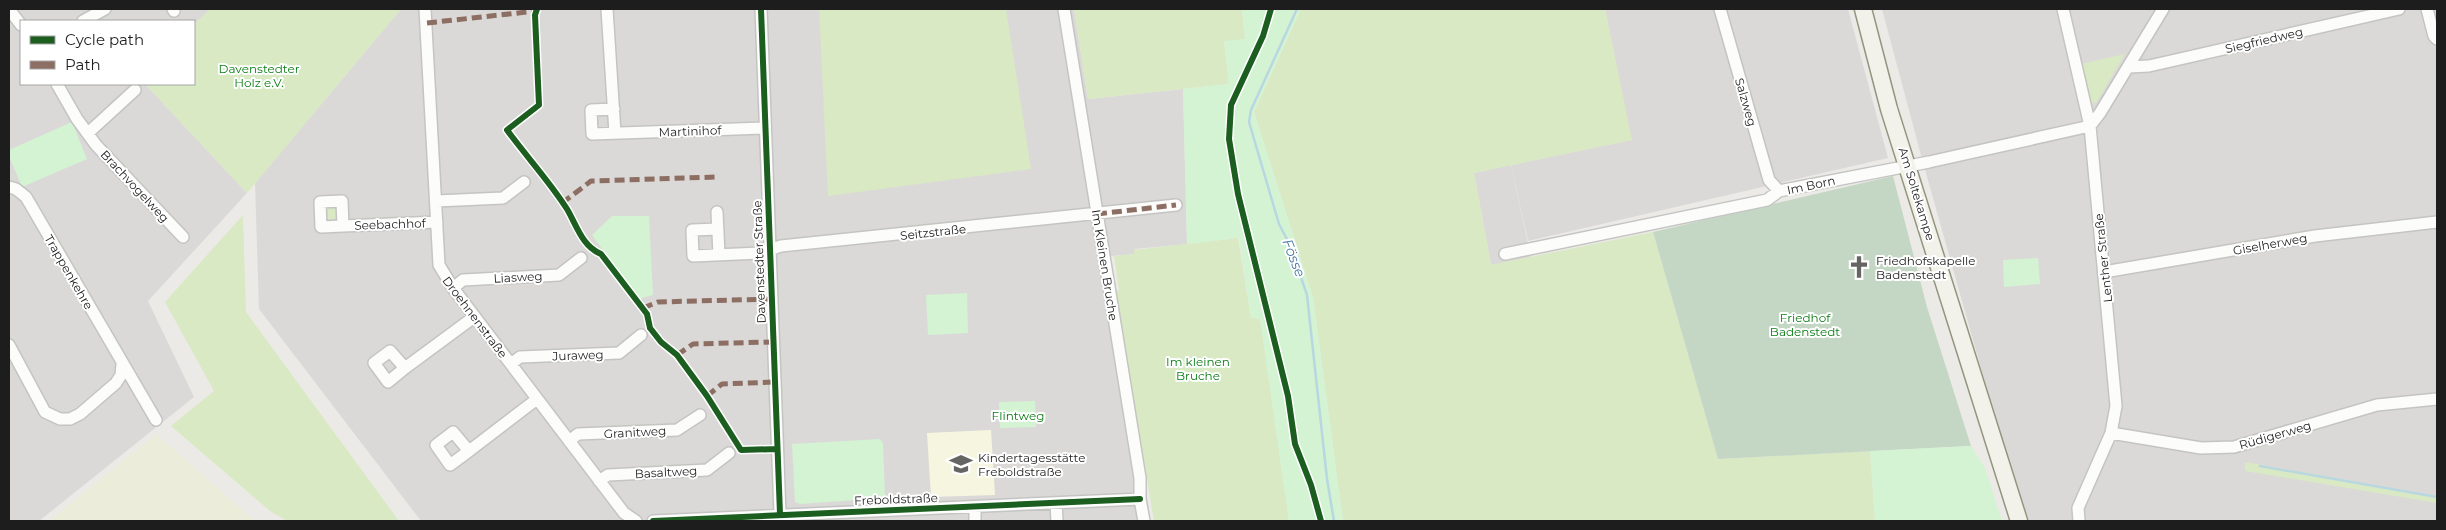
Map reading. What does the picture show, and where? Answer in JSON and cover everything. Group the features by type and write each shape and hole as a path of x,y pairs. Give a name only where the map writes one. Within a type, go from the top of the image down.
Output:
{"street":[{"path":"9,9 20,24"},
{"path":"85,20 105,9"},
{"name":"Droehnenstraße","path":"425,9 439,265 474,317 599,481 624,513 636,521"},
{"path":"607,9 615,133"},
{"name":"Davenstedter Straße","path":"761,9 780,514"},
{"name":"Im Kleinen Bruche","path":"1064,9 1140,478 1140,499 1144,521"},
{"name":"Salzweg","path":"1720,9 1769,180 1778,192"},
{"name":"Am Soltekampe","path":"1863,9 1889,109 2019,521"},
{"name":"Lenther Straße","path":"2063,9 2090,126 2116,406 2111,433 2078,508 2079,521"},
{"path":"2090,126 2129,67 2163,9"},
{"name":"Siegfriedweg","path":"2129,67 2149,66 2399,9"},
{"path":"2427,9 2434,36 2437,39"},
{"name":"Brachvogelweg","path":"58,85 77,120 183,237"},
{"path":"88,133 135,90"},
{"name":"Martinihof","path":"614,108 590,110 592,134 765,128"},
{"name":"Im Born","path":"1506,254 1767,200 1778,192 1929,162 2090,126"},
{"path":"436,201 503,198 524,182"},
{"name":"Trappenkehre","path":"9,187 16,189 26,197 156,420"},
{"name":"Seitzstraße","path":"718,229 692,230 693,256 760,253 781,246 1176,205"},
{"path":"718,212 719,255"},
{"name":"Seebachhof","path":"343,226 437,222"},
{"name":"Giselherweg","path":"2104,272 2315,236 2437,222"},
{"name":"Liasweg","path":"453,288 463,280 559,275 582,258"},
{"path":"405,368 474,317"},
{"name":"Juraweg","path":"511,364 520,357 619,353 641,336"},
{"path":"9,345 46,412 60,419 80,414 116,383 121,375 122,364"},
{"path":"469,452 537,399"},
{"name":"Rüdigerweg","path":"2111,433 2200,448 2234,447 2376,405 2437,399"},
{"name":"Granitweg","path":"569,441 578,434 678,430 700,414"},
{"name":"Basaltweg","path":"599,481 608,475 707,470 729,453"},
{"name":"Freboldstraße","path":"653,521 1140,499"},
{"path":"1056,503 1057,521"},
{"path":"975,507 975,521"}],"shaded area":[{"path":"9,9 210,9 195,24 195,20 20,20 20,85 146,85 247,193 148,301 194,397 39,521 9,521"},
{"path":"401,9 1074,9 1088,99 1183,89 1187,244 1135,249 1135,254 1100,257 1140,497 1141,521 421,521 259,309 255,183"},
{"path":"1605,9 1848,9 1888,158 1528,241 1511,165 1631,140"},
{"path":"1882,9 2437,9 2437,521 2024,521 1922,159"},
{"path":"1511,165 1531,258 1491,265 1474,173"},
{"name":"Kindertagesstätte Freboldstraße","path":"991,430 995,495 931,497 927,433"},
{"path":"156,434 255,521 49,521"}],"green space":[{"name":"Davenstedter Holz e.V.","path":"210,9 401,9 247,193 146,85 195,85 195,24"},
{"path":"819,9 1006,9 1031,169 828,196"},
{"path":"1074,9 1242,9 1245,39 1224,42 1229,84 1088,99"},
{"path":"1242,9 1301,9 1254,112 1313,297 1343,521 1289,521 1260,319 1251,318 1239,238 1187,244 1183,89 1229,84 1224,41 1245,39"},
{"path":"1301,9 1605,9 1632,140 1474,173 1491,265 1653,232 1718,459 1870,451 1875,521 1343,521 1313,297 1254,112"},
{"path":"2125,54 2096,103 2089,102 2081,64"},
{"path":"72,122 87,159 22,187 9,156 9,150"},
{"name":"Friedhof Badenstedt","path":"1893,176 1927,307 1971,446 1718,459 1653,232"},
{"path":"331,206 336,208 338,213 336,218 331,220 326,218 324,213 326,208"},
{"path":"243,215 246,312 399,521 287,521 270,511 171,426 214,391 165,302"},
{"path":"612,216 649,216 653,295 638,299 592,235"},
{"name":"Im kleinen Bruche","path":"1238,238 1251,318 1260,317 1289,521 1154,521 1116,291 1119,290 1114,256 1134,254 1134,250"},
{"path":"2038,258 2040,284 2004,287 2003,260"},
{"path":"967,293 968,333 928,335 926,295"},
{"name":"Flintweg","path":"1035,401 1036,427 1000,428 999,402"},
{"path":"880,439 883,443 885,498 800,504 795,502 792,444"},
{"path":"1971,446 1985,468 2002,521 1875,521 1870,451"},
{"path":"2245,462 2437,496 2437,503 2245,471"}],"waterway":[{"name":"Fösse","path":"1297,9 1251,110 1249,122 1279,224 1290,245 1307,295 1327,479 1334,521"},
{"path":"2260,466 2437,497"}],"marked path":[{"path":"427,23 536,11"},
{"path":"562,203 591,181 717,177"},
{"path":"1097,214 1176,205"},
{"path":"643,308 658,302 771,299"},
{"path":"677,355 693,344 773,342"},
{"path":"707,396 722,384 775,382"}],"cycle path":[{"path":"537,9 535,15 539,105 507,130 546,179 567,209 585,241 601,254 647,314 650,328 661,342 677,355 707,396 741,450 777,449"},
{"path":"761,9 780,514"},
{"path":"1271,9 1263,36 1231,105 1229,139 1238,194 1288,396 1295,444 1311,485 1321,521"},
{"path":"653,521 1140,499"}],"place":[{"name":"Friedhofskapelle Badenstedt","path":"1859,267"},
{"name":"Kindertagesstätte Freboldstraße","path":"961,464"}]}
